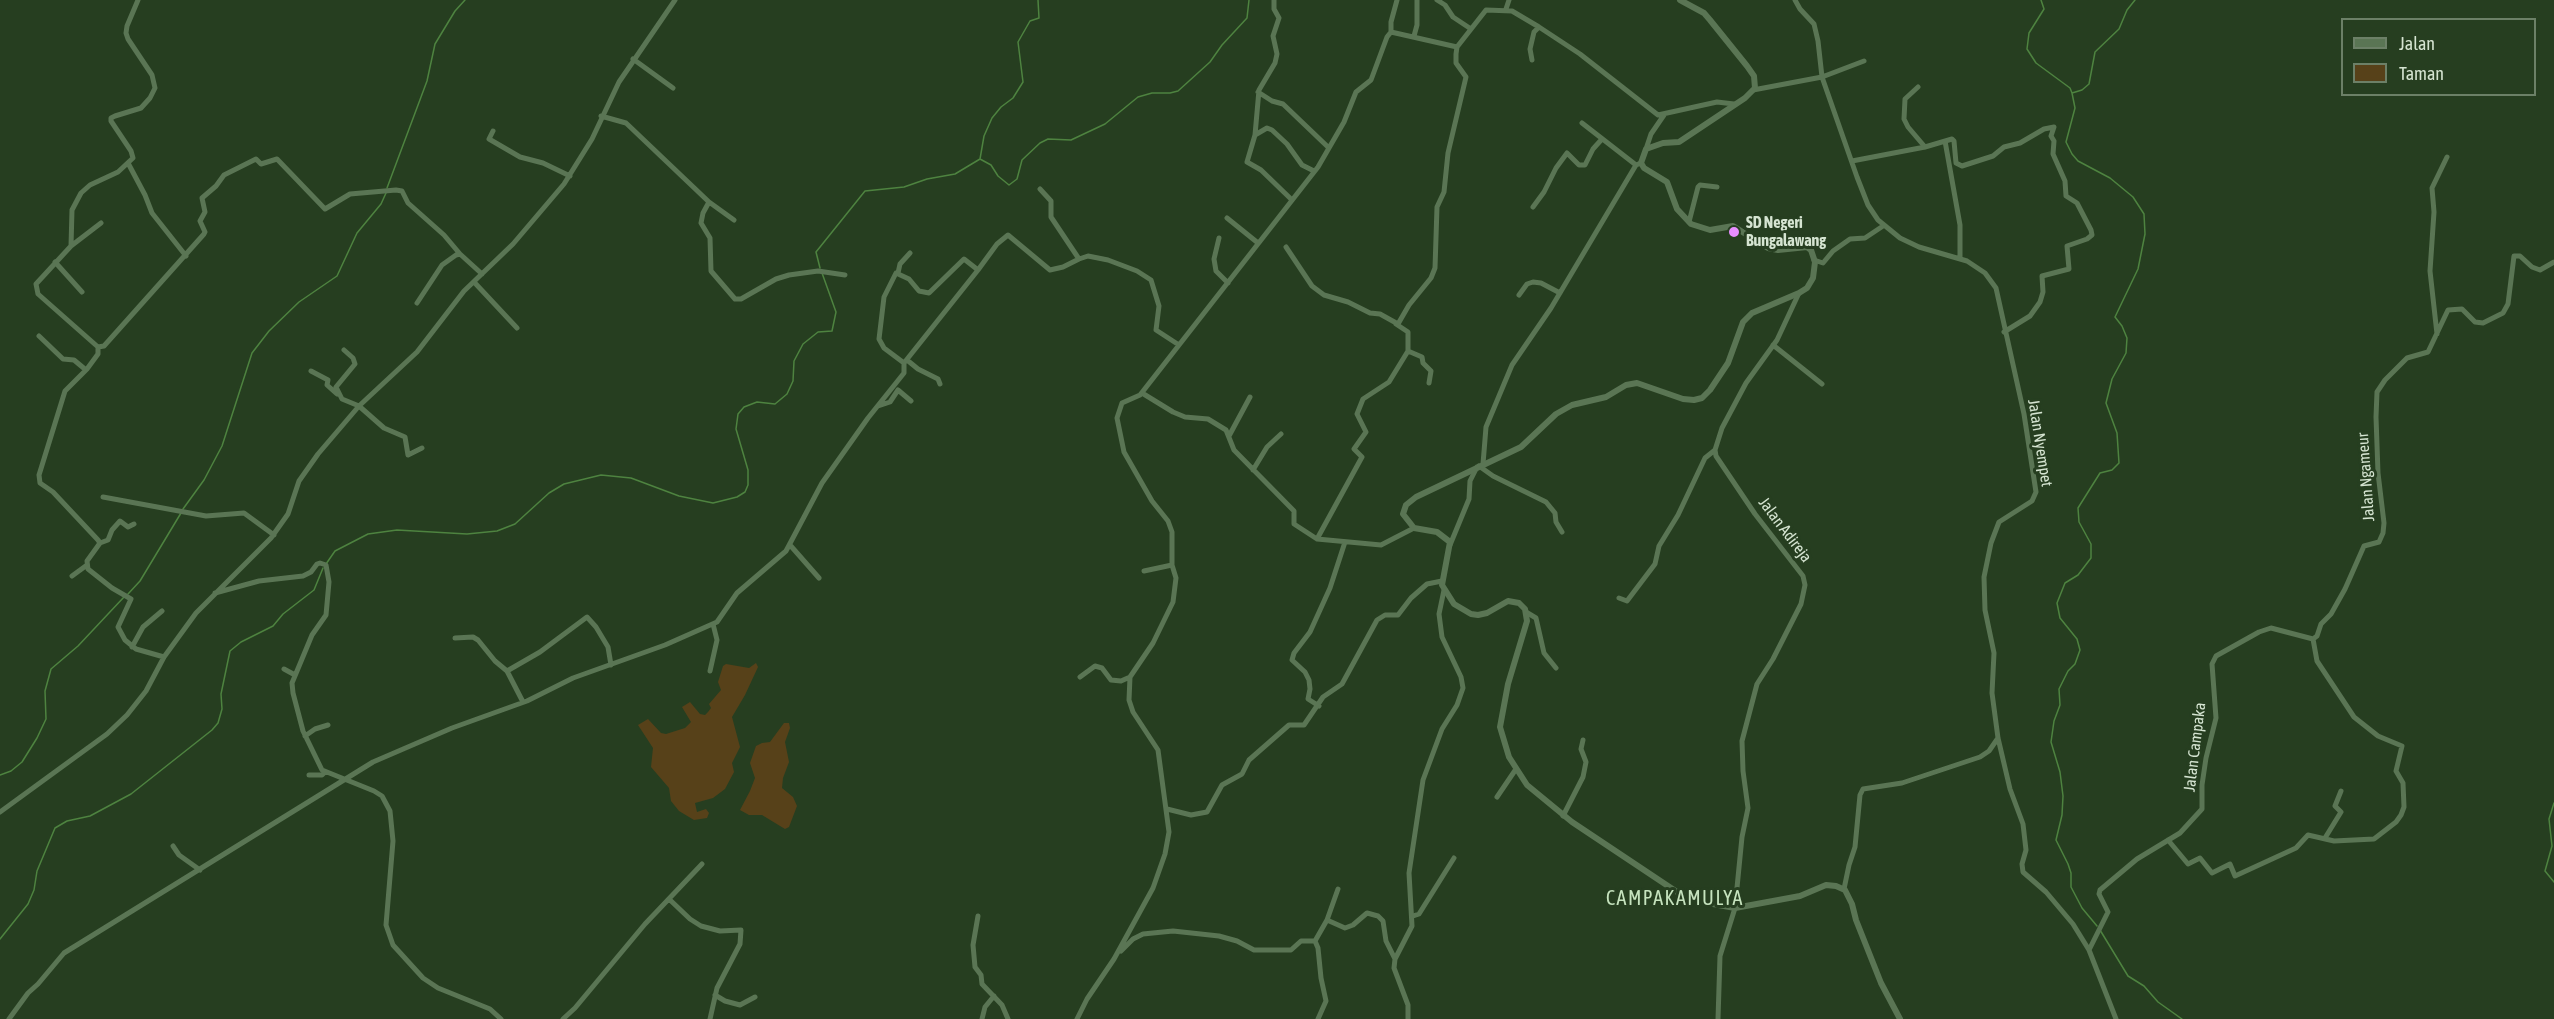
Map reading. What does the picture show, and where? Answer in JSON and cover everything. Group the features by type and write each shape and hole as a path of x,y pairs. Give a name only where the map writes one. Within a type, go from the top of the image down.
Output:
{"street":[{"path":"71,246 72,210 77,198 90,185 110,177 128,163 133,155 112,126 111,118 141,108 150,98 155,85 152,75 126,33 138,0"},
{"path":"0,812 118,724 146,691 164,657 196,613 274,535 288,514 299,481 305,471 359,406 417,352 464,291 513,244 570,176 592,140 601,116 633,59 675,0"},
{"path":"1274,0 1274,9 1279,18 1274,36 1277,54 1258,92 1255,135 1247,162 1261,170 1292,200"},
{"path":"1077,1019 1087,999 1114,959 1153,888 1165,854 1169,832 1158,750 1129,704 1130,677 1153,643 1173,602 1176,578 1172,565 1171,526 1130,465 1124,452 1117,417 1122,403 1142,393 1314,171 1344,122 1356,92 1371,80 1386,37 1391,32 1397,0"},
{"path":"1414,36 1417,25 1417,0"},
{"path":"1437,0 1445,5 1453,17 1471,29"},
{"path":"1506,9 1509,0"},
{"path":"1680,0 1704,13 1747,66 1755,82 1753,90"},
{"name":"Jalan Nyempet","path":"1796,0 1800,9 1814,24 1822,77 1868,205 1883,226 1919,247 1960,259 1980,269 1993,283 2024,414 2036,492 2032,501 1999,522 1991,543 1984,577 1985,610 1994,653 1992,693 1998,738 2010,789 2023,824 2026,850 2022,864 2023,873 2057,903 2089,950 2116,1019"},
{"path":"1396,324 1427,283 1435,268 1437,207 1444,192 1448,153 1466,77 1456,63 1457,47 1486,10 1506,9 1539,27 1580,54 1653,111 1664,115 1717,102 1734,104"},
{"path":"1532,60 1530,49 1534,32 1539,27"},
{"path":"1391,32 1457,47"},
{"path":"633,59 673,88"},
{"path":"1646,149 1663,143 1679,142 1753,90 1822,77 1864,61"},
{"path":"1918,87 1905,99 1904,119 1908,128 1925,147"},
{"path":"1258,92 1272,101 1283,104 1329,148"},
{"path":"1556,668 1544,653 1536,618 1526,612 1519,603 1508,601 1487,613 1471,614 1454,604 1444,590 1442,581 1450,545 1469,499 1470,481 1480,466 1488,418 1512,365 1639,164 1650,134 1664,115"},
{"path":"601,116 626,123 709,202 734,220"},
{"path":"1414,528 1403,514 1410,501 1521,447 1565,408 1606,398 1631,383 1683,399 1702,398 1728,363 1743,322 1752,313 1807,288 1813,278 1814,260 1811,250 1807,247 1778,250 1768,248 1733,226 1710,230 1697,227 1689,222 1677,209 1667,182 1582,123"},
{"path":"1852,160 1953,140 1956,163 1962,166 1993,156 2004,147 2020,143 2053,126 2053,154 2065,181 2066,196 2077,203 2091,230 2090,238 2067,246 2070,267 2068,270 2041,277 2043,294 2031,315 2004,332"},
{"path":"1255,135 1267,128 1272,130 1287,144 1302,165 1314,171"},
{"path":"493,131 489,139 520,157 543,163 570,176"},
{"path":"1533,207 1567,153 1579,165 1585,165 1593,149 1602,139"},
{"path":"1946,141 1960,225 1960,259"},
{"path":"2438,335 2430,271 2434,212 2432,188 2447,157"},
{"path":"98,347 105,346 205,232 200,221 205,212 201,200 224,175 256,159 261,164 277,159 325,209 350,194 402,191 408,203 444,235 482,274"},
{"path":"128,163 146,195 152,213 186,256"},
{"path":"1689,222 1698,187 1700,185 1717,187"},
{"path":"1040,189 1051,201 1051,217 1079,259"},
{"path":"709,202 701,223 710,238 711,271 735,299 741,299 776,279 789,275 818,271 846,275"},
{"path":"1227,218 1258,243"},
{"path":"99,543 75,514 38,480 62,396 98,354 98,347 38,294 36,284 71,246 101,222"},
{"path":"1814,260 1823,263 1833,250 1850,239 1864,238 1883,226"},
{"path":"9,1019 27,993 38,984 60,956 373,762 523,702 573,678 714,624 724,614 736,593 786,551 822,483 904,373 905,362 997,244 1008,235 1050,270 1088,256 1108,260 1137,271 1151,280 1159,306 1156,330 1179,345"},
{"path":"1219,238 1215,256 1216,271 1228,283"},
{"path":"1286,247 1312,286 1324,295 1348,302 1370,313 1380,314 1408,332 1408,351 1389,382 1363,399 1357,414 1366,432 1354,448 1362,458 1317,540"},
{"path":"910,253 900,264 898,273 884,297 879,339 884,348 938,379 940,384"},
{"path":"417,303 442,265 460,254"},
{"path":"2438,335 2448,310 2462,309 2475,321 2483,323 2489,322 2506,310 2514,256 2520,256 2532,267 2540,270 2554,262"},
{"path":"898,273 909,279 919,291 926,294 932,292 964,259 978,270"},
{"path":"55,262 82,292"},
{"path":"474,282 517,328"},
{"path":"1519,295 1527,284 1533,282 1541,283 1559,292"},
{"path":"1619,598 1627,601 1655,564 1659,546 1678,515 1705,458 1715,450 1722,428 1746,383 1773,345 1799,293"},
{"name":"Jalan Ngameur","path":"2313,639 2345,589 2364,546 2379,542 2383,533 2376,417 2377,392 2385,380 2407,358 2428,352 2438,335"},
{"path":"39,336 63,359 74,360 86,370"},
{"path":"1773,345 1822,384"},
{"path":"342,399 336,387 355,364 353,358 344,350"},
{"path":"1408,351 1422,357 1423,363 1431,371 1429,383"},
{"path":"311,372 328,380 327,385 342,399 359,406 384,428 405,437 408,455 422,448"},
{"path":"877,407 890,402 898,390 911,401"},
{"path":"1142,393 1185,417 1208,419 1226,430 1234,450 1294,511 1296,528 1317,540 1381,545 1414,528 1437,532 1448,539 1450,545"},
{"path":"1229,436 1250,397"},
{"path":"1253,470 1267,447 1281,434"},
{"name":"Jalan Adireja","path":"1715,450 1716,456 1755,514 1803,576 1805,585 1801,604 1757,684 1743,741 1743,771 1748,808 1742,837 1736,908 1720,956 1718,1019"},
{"path":"1480,466 1499,479 1546,501 1555,513 1556,522 1562,532"},
{"path":"104,497 206,516 244,513 274,535"},
{"path":"72,576 87,565 99,543 108,540 120,521 128,527 134,524"},
{"path":"1319,706 1308,699 1311,689 1309,680 1305,672 1292,660 1294,653 1310,632 1330,588 1345,542"},
{"path":"790,545 819,578"},
{"path":"213,594 258,581 303,576 320,563 326,566 329,582 326,615 312,635 295,675 292,693 305,736 319,767 325,772 382,796 390,811 393,841 386,925 393,945 423,978 438,988 490,1009 501,1019"},
{"path":"87,565 91,572 131,599 118,627 124,640 132,647 164,657"},
{"path":"1144,571 1172,565"},
{"path":"1167,809 1191,815 1206,812 1222,784 1245,772 1250,760 1289,725 1304,725 1323,697 1342,684 1377,620 1385,615 1398,615 1411,597 1427,584 1442,581"},
{"path":"1408,1019 1408,1005 1394,968 1395,959 1412,926 1409,873 1423,780 1442,729 1457,705 1463,688 1461,677 1442,636 1439,614 1444,590"},
{"path":"132,647 143,627 162,611"},
{"path":"1526,612 1527,621 1508,684 1500,727 1502,741 1516,769 1527,784 1563,816 1680,894 1701,902 1736,908 1800,896 1826,885 1844,889 1852,903 1856,920 1881,983 1900,1019"},
{"path":"507,671 540,652 587,617 608,647 611,665"},
{"path":"710,671 717,640 714,624"},
{"name":"Jalan Campaka","path":"2089,950 2108,912 2099,894 2100,890 2137,859 2193,821 2203,806 2202,785 2216,718 2212,664 2216,656 2259,632 2271,628 2277,627 2313,639"},
{"path":"455,638 475,638 507,671 523,702"},
{"path":"2168,840 2188,864 2200,858 2212,873 2230,864 2235,876 2296,848 2308,835 2334,841 2374,839 2396,822 2404,807 2403,783 2396,771 2403,749 2401,745 2378,736 2354,717 2317,661 2313,639"},
{"path":"1080,677 1095,666 1102,668 1112,680 1121,681 1130,677"},
{"path":"284,669 295,675"},
{"path":"305,736 315,729 328,725"},
{"path":"1844,889 1849,864 1856,847 1860,795 1863,789 1902,783 1980,757 1989,751 1998,738"},
{"path":"1563,816 1583,774 1586,762 1581,749 1582,740"},
{"path":"1497,797 1516,769"},
{"path":"309,775 322,775 325,772"},
{"path":"2325,838 2341,812 2336,806 2341,791"},
{"path":"173,846 179,855 200,870"},
{"path":"1413,916 1419,914 1455,858"},
{"path":"563,1019 702,864"},
{"path":"1315,941 1327,920 1338,889"},
{"path":"669,899 701,926 720,931 741,930 740,944 715,995 710,1019"},
{"path":"1327,920 1345,928 1353,925 1367,913 1378,916 1383,921 1386,941 1395,959"},
{"path":"978,916 973,945 974,965 981,975 982,984 1002,1005 1008,1019"},
{"path":"1114,959 1133,939 1157,932 1186,931 1210,934 1228,938 1254,950 1291,950 1301,941 1315,941"},
{"path":"1315,941 1326,1001 1318,1019"},
{"path":"715,995 725,1001 740,1005 755,997"},
{"path":"982,1019 984,1007 994,996"}],"green space":[{"path":"756,663 758,667 732,717 740,747 732,763 734,772 725,789 713,798 695,803 697,812 706,809 709,813 707,818 694,820 679,811 671,801 669,788 651,767 653,748 638,725 648,719 661,733 666,734 685,728 691,722 682,707 690,702 700,714 705,715 708,712 711,708 709,704 721,690 718,682 723,666 726,664 749,668"},
{"path":"784,723 789,723 790,728 785,742 789,762 782,788 793,797 797,806 789,827 785,829 762,815 749,815 740,810 755,778 750,763 756,746 770,742"}],"waterway":[{"path":"387,188 427,81 435,44 455,11 465,0"},
{"path":"820,268 816,252 865,191 904,187 927,179 955,174 980,159 984,136 992,118 1013,98 1023,82 1018,42 1030,21 1039,18 1038,0"},
{"path":"980,159 991,165 998,176 1009,185 1017,179 1022,160 1040,143 1048,139 1071,140 1105,124 1138,97 1152,93 1178,91 1210,62 1247,18 1249,0"},
{"path":"2041,0 2044,9 2029,33 2027,49 2036,63 2070,88 2075,108 2066,142 2078,161 2110,178 2133,197 2144,214 2145,234 2138,269 2115,317 2127,338 2126,353 2112,379 2106,403 2117,433 2119,463 2112,470 2100,473 2078,508 2079,522 2091,544 2091,558 2078,575 2065,583 2057,603 2060,618 2077,639 2080,650 2075,664 2068,671 2059,689 2060,705 2054,721 2051,742 2060,772 2063,796 2062,815 2056,840 2071,873 2071,887 2082,908 2097,926"},
{"path":"2072,93 2082,90 2089,84 2095,52 2119,29 2127,10 2135,0"},
{"path":"183,509 204,480 222,446 252,353 269,331 299,302 337,276 357,233 381,204 386,193"},
{"path":"326,564 335,551 368,534 397,530 467,534 497,531 515,524 549,493 564,484 601,475 631,478 679,496 713,503 737,497 745,492 748,485 748,470 736,429 738,414 744,407 757,402 775,404 787,394 793,381 794,361 803,344 818,332 832,331 836,312 822,273"},
{"path":"128,594 140,581 181,513"},
{"path":"0,939 28,904 34,890 37,871 55,828 67,821 90,816 131,794 212,730 218,723 222,709 221,694 230,651 241,642 273,626 283,614 314,590 323,568"},
{"path":"0,775 11,771 22,762 37,738 46,719 45,691 51,669 78,646 124,597"},
{"path":"2554,803 2549,819 2552,846 2545,871 2554,882"},
{"path":"2100,930 2128,976 2144,986 2158,1002 2182,1019"}],"place":[{"name":"SD Negeri Bungalawang","path":"1734,232"}],"district":[{"name":"CAMPAKAMULYA","path":"1675,899"}]}
